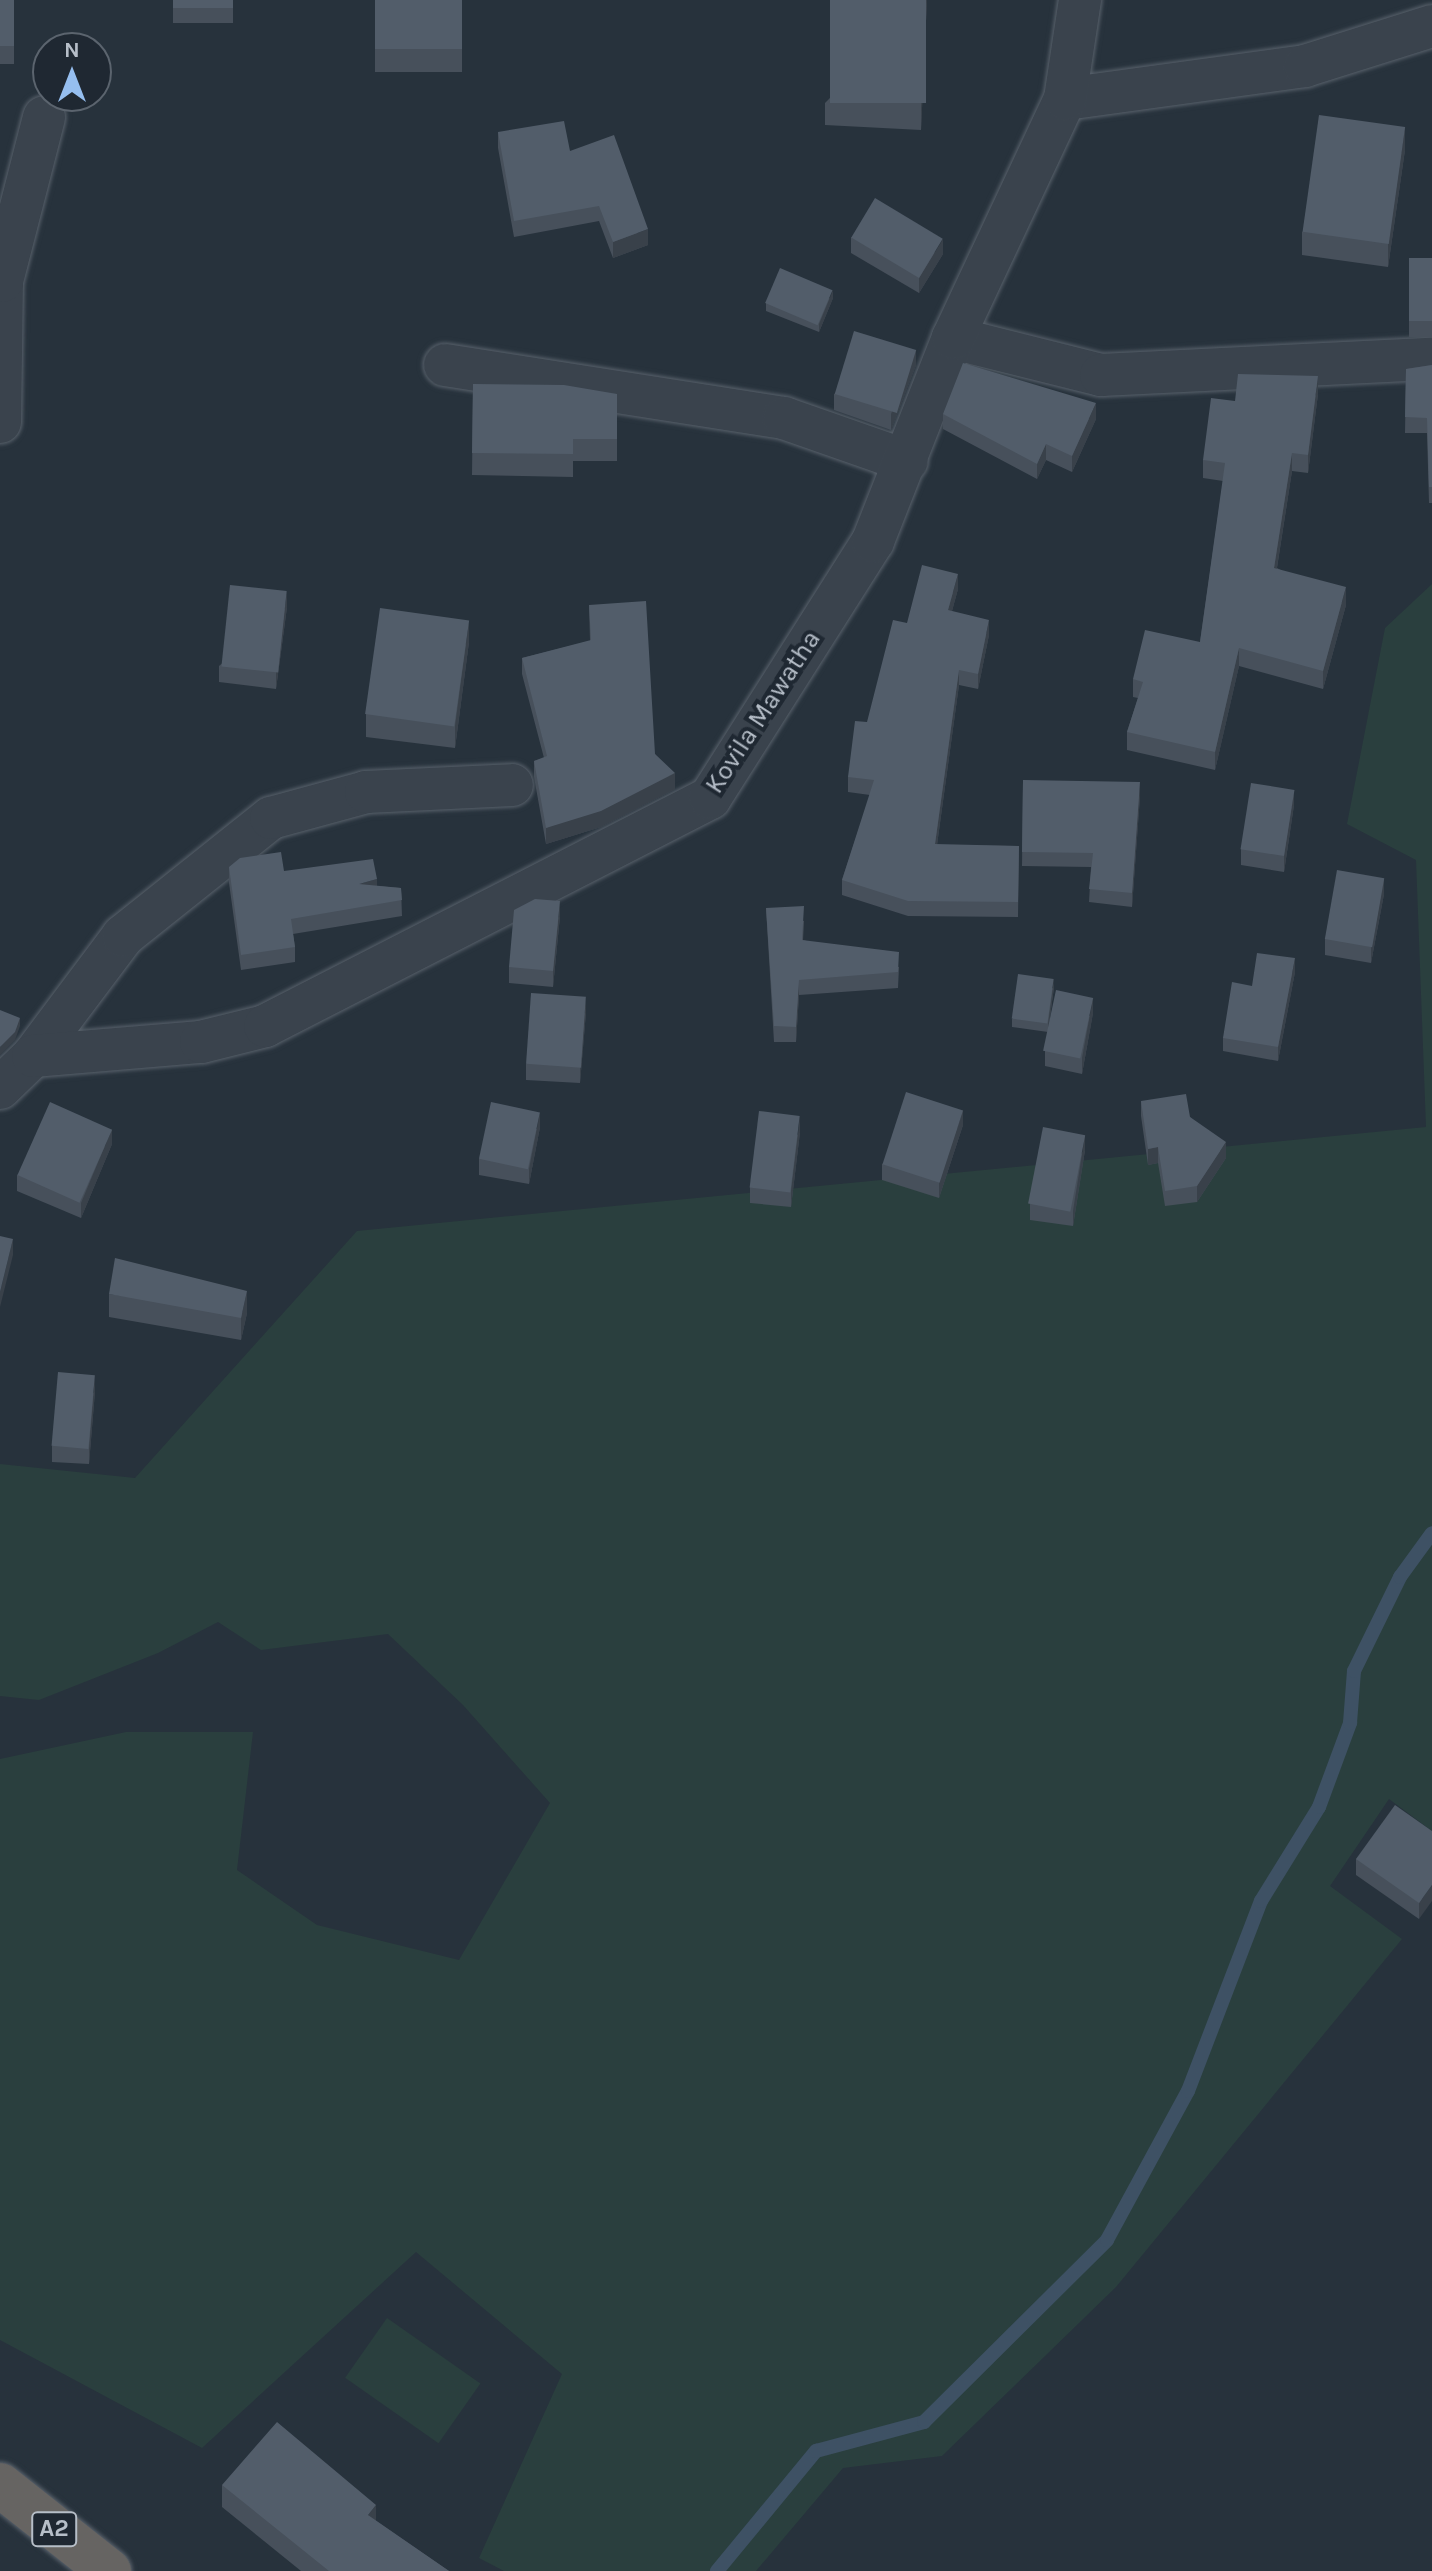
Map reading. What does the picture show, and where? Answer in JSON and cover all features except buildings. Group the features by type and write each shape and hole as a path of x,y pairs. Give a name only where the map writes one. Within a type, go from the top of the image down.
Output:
{"highway":[{"name":"A2","path":"0,2485 109,2571"}],"street":[{"name":"Kovila Mawatha","path":"33,1056 201,1042 265,1026 710,798 873,541 953,338 1065,99 1080,0"},
{"path":"1065,99 1305,66 1432,26"},
{"path":"0,422 2,281 44,117"},
{"path":"953,338 1101,375 1432,359"},
{"path":"445,365 784,418 907,461"},
{"path":"0,1088 33,1056 123,936 271,818 366,792 512,785"}],"green space":[{"path":"1432,584 1432,1831 1389,1799 1330,1886 1402,1939 1116,2287 942,2456 843,2468 756,2571 504,2571 479,2558 562,2374 416,2252 202,2448 0,2340 0,1759 126,1732 253,1732 237,1870 317,1925 459,1960 550,1803 463,1705 388,1634 261,1650 218,1622 158,1653 39,1700 0,1696 0,1464 135,1478 357,1231 1426,1127 1416,860 1347,824 1385,628"},
{"path":"387,2318 480,2383 439,2443 345,2378"}],"waterway":[{"path":"717,2571 816,2451 924,2422 1107,2240 1188,2091 1261,1901 1319,1807 1350,1723 1354,1671 1400,1577 1432,1533"}]}
